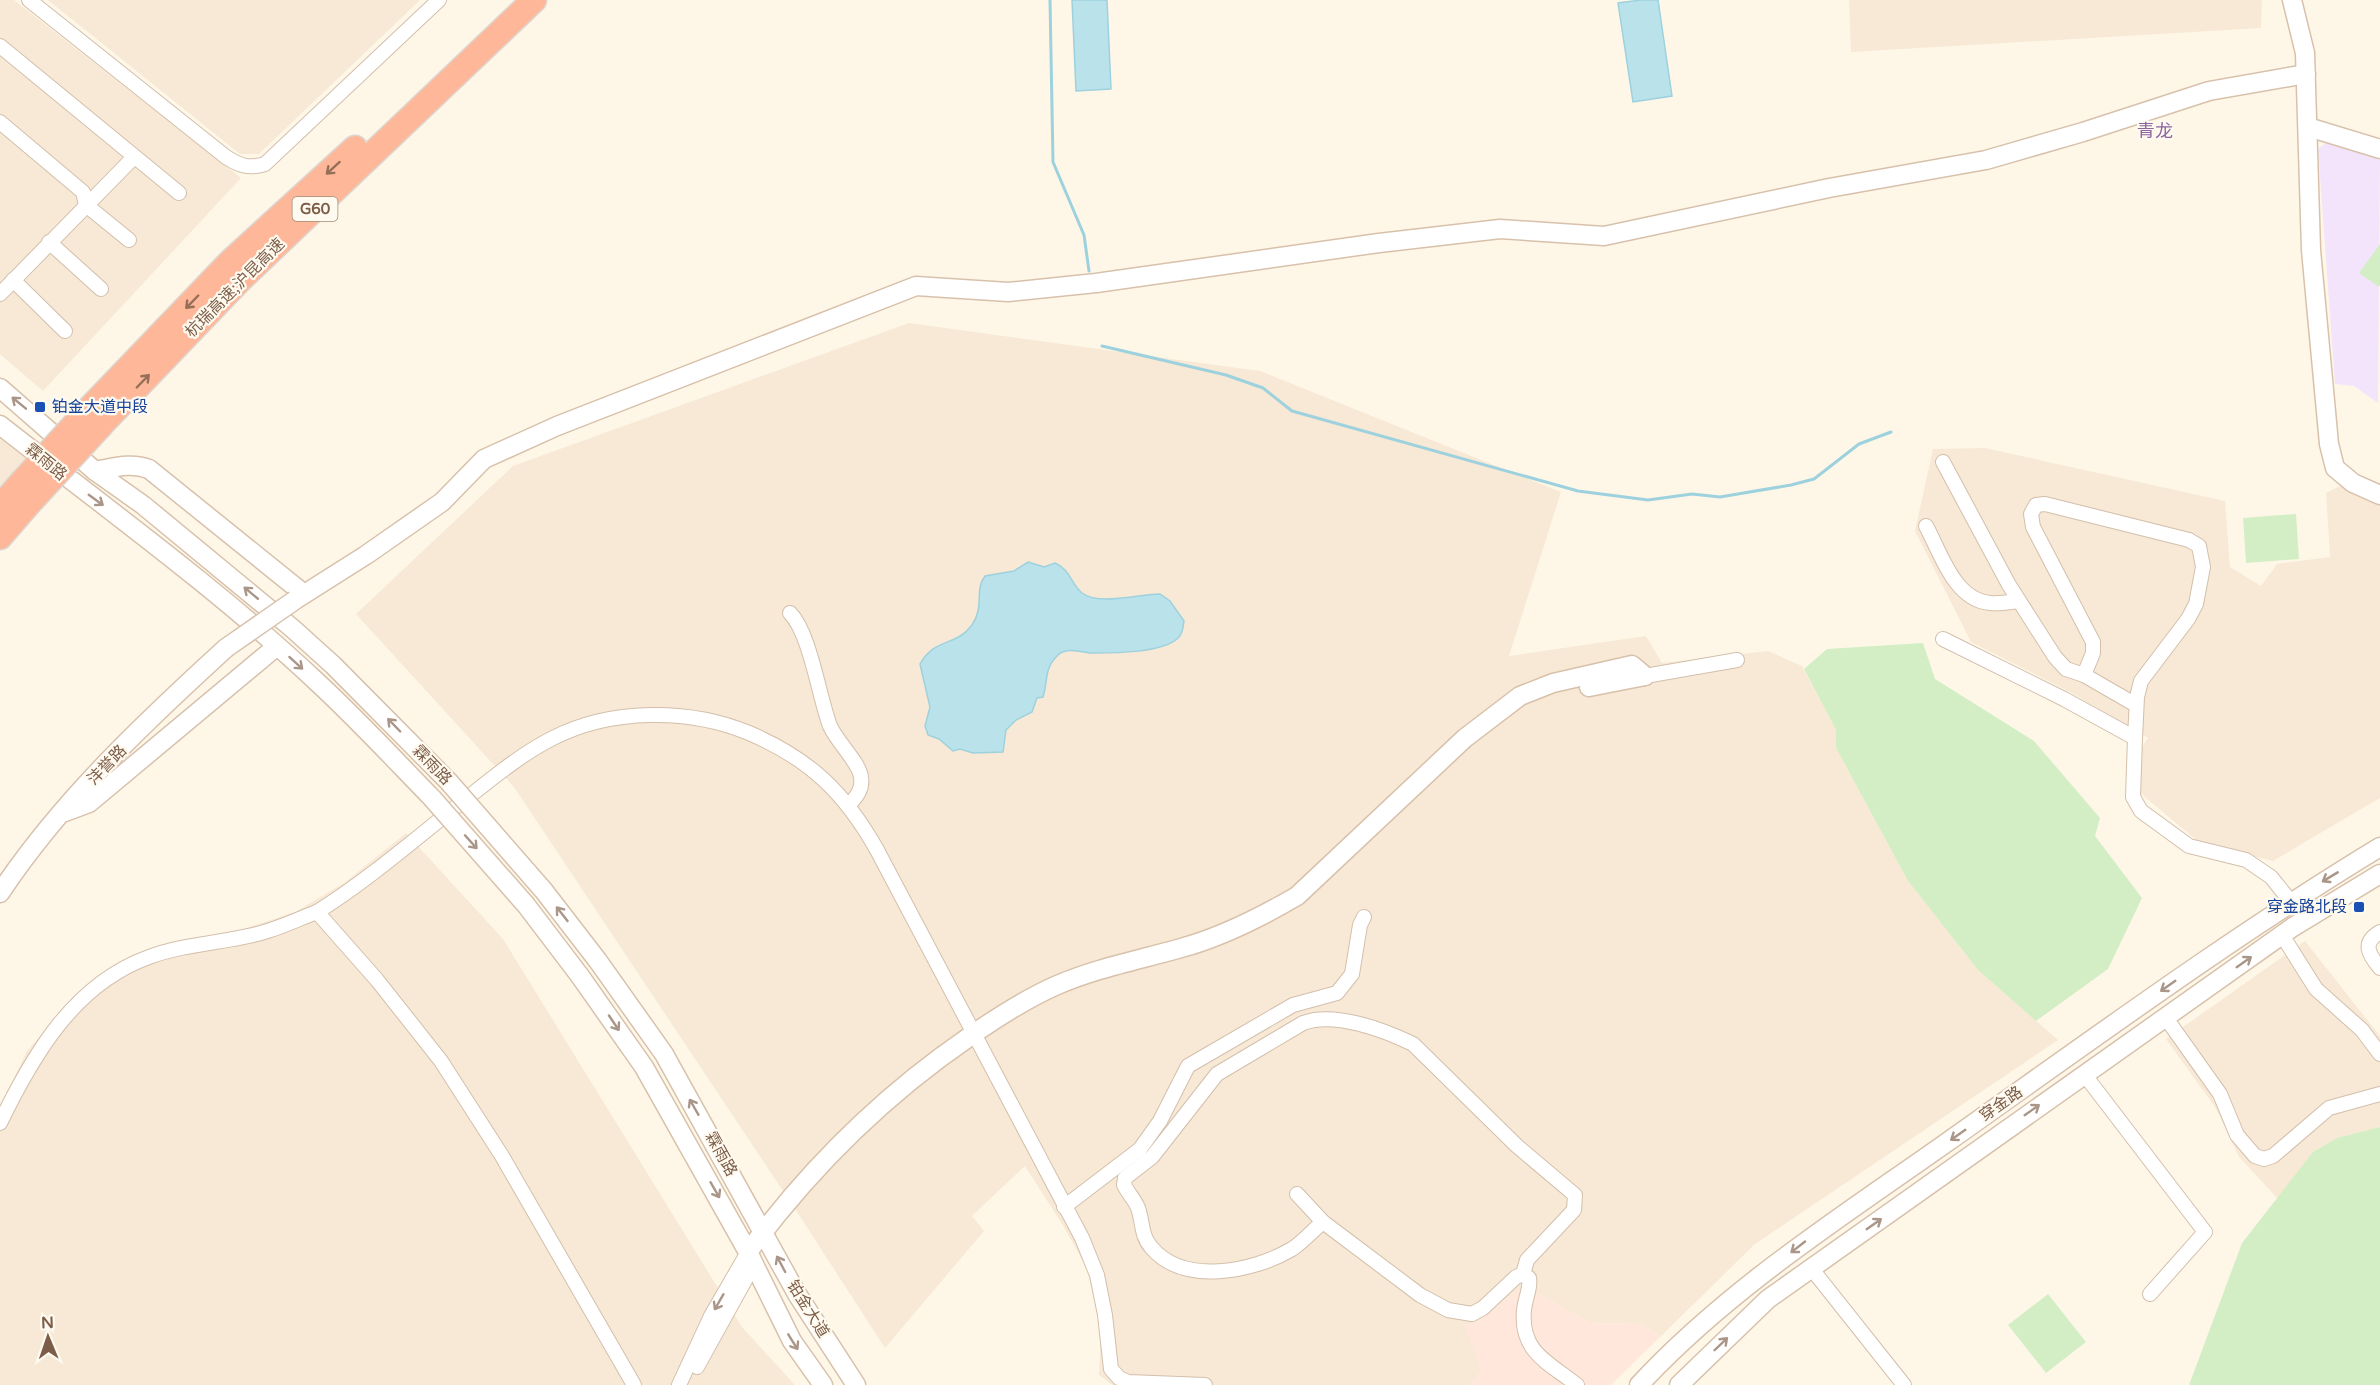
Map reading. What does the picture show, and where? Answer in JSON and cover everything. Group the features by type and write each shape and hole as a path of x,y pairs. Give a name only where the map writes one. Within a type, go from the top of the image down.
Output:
{"highway":[{"name":"杭瑞高速;沪昆高速","path":"0,537 26,492 230,262 515,0"},
{"name":"杭瑞高速;沪昆高速","path":"94,418 534,0"},
{"name":"G60","path":"0,507 26,492"}],"main road":[{"path":"2292,0 2305,53 2311,250 2329,444 2335,468 2352,483 2380,495"},
{"name":"沣誉路","path":"0,892 61,813 172,698 226,648 442,502 484,459 557,426 915,286 1008,292 1090,284 1379,243 1500,230 1604,236 1829,188 1986,160 2083,132 2209,91 2306,74"},
{"path":"2308,127 2380,149"},
{"name":"霖雨路","path":"0,388 95,471 143,505 292,628 333,664 449,782 544,891 598,961 664,1054 766,1236"},
{"name":"霖雨路","path":"0,425 129,524 317,681 432,798 526,905 580,976 644,1067 751,1258"},
{"path":"95,471 127,465 139,465 149,469 300,597"},
{"path":"61,813 89,803 276,646"},
{"path":"751,1258 766,1236 825,1175 906,1097 976,1039 1058,997 1103,980 1186,959 1270,925 1304,905 1473,747 1526,706 1557,694 1645,676"},
{"name":"穿金路","path":"1639,1385 1662,1360 1826,1225 2291,902 2380,847"},
{"name":"穿金路","path":"1679,1385 1768,1299 2282,935 2380,874"},
{"name":"铂金大道","path":"766,1236 797,1294 856,1385"},
{"name":"铂金大道","path":"751,1258 792,1341 823,1385"}],"street":[{"path":"29,0 226,157 242,166 253,168 265,164 439,0"},
{"path":"0,46 179,193"},
{"path":"0,122 83,192 86,205 129,240"},
{"path":"0,294 134,157"},
{"path":"49,242 100,289"},
{"path":"13,280 66,331"},
{"path":"1943,462 2019,602 2066,669 2084,675 2136,705"},
{"path":"2084,675 2093,653 2093,642 2034,527 2031,514 2036,505 2056,506 2189,540 2199,546 2203,567 2196,604 2188,619 2141,681 2136,705 2133,796 2141,811 2189,846 2246,860 2271,877 2291,902"},
{"path":"1926,526 1960,589 1973,599 1990,603 2019,602"},
{"path":"790,613 801,629 830,726 861,774 858,795 849,805"},
{"path":"1943,639 2064,699 2135,738"},
{"path":"1645,676 1737,660"},
{"path":"0,1123 28,1067 50,1033 77,1004 110,977 149,957 258,934 317,912 530,751 579,727 612,719 669,716 702,719 732,726 792,755 828,781 849,805 877,850 1082,1238 1097,1275 1105,1315 1111,1369 1119,1378 1128,1382 1205,1385"},
{"path":"317,912 377,980 441,1061 502,1156 634,1385"},
{"path":"1064,1207 1140,1149 1161,1121 1188,1066 1293,1005 1337,993 1352,974 1360,925 1364,917"},
{"path":"2380,932 2373,936 2367,946 2368,954 2380,968"},
{"path":"2282,935 2316,989 2362,1030 2380,1054"},
{"path":"1323,1222 1294,1248 1272,1259 1217,1271 1197,1270 1171,1265 1149,1245 1143,1234 1138,1208 1124,1185 1125,1178 1152,1156 1217,1074 1303,1023 1316,1018 1329,1018 1395,1035 1413,1044 1517,1146 1575,1195 1574,1210 1527,1260 1523,1274"},
{"path":"2166,1018 2220,1094 2237,1135 2255,1156 2264,1159 2273,1156 2329,1108 2380,1094"},
{"path":"2084,1074 2205,1232 2150,1294"},
{"path":"1298,1194 1323,1222 1420,1295 1461,1314 1472,1314 1483,1308 1516,1276 1523,1274 1530,1278 1531,1285 1524,1307 1525,1338 1530,1348 1577,1385"},
{"path":"679,1385 711,1316 751,1258"},
{"path":"688,1385 751,1258"},
{"path":"1811,1268 1904,1385"}],"shaded area":[{"path":"0,0 14,0 241,178 43,391 0,354"},
{"path":"48,0 420,0 259,154 240,154"},
{"path":"1849,0 2262,0 2261,28 1851,52"},
{"path":"2327,142 2380,159 2378,403 2354,386 2335,384 2318,149"},
{"path":"909,323 1260,371 1561,492 1509,656 1646,636 1662,663 1768,651 1802,666 1836,730 1836,748 1908,881 1978,970 2058,1040 1755,1244 1661,1336 1640,1324 1591,1323 1541,1295 1519,1289 1475,1322 1481,1371 1469,1385 1112,1385 1099,1375 1101,1329 1087,1269 1064,1227 1025,1166 972,1216 984,1231 885,1348 514,787 356,614 513,466"},
{"path":"0,422 44,456 0,508"},
{"path":"1985,448 2225,501 2230,567 2261,586 2277,564 2330,557 2326,493 2342,485 2380,502 2380,798 2273,861 2200,843 2140,793 2142,747 2148,738 2072,693 1971,642 1915,531 1933,449"},
{"path":"406,833 503,939 742,1327 795,1385 0,1385 0,1107 27,1051 53,1022 151,953 234,932 295,912 344,883"},
{"path":"2305,941 2380,1036 2380,1127 2337,1138 2313,1152 2278,1199 2239,1157 2215,1107 2166,1039"},
{"path":"1519,1289 1541,1295 1591,1323 1640,1324 1661,1336 1611,1385 1469,1385 1481,1370 1464,1324 1475,1322"}],"green space":[{"path":"2380,244 2380,285 2379,287 2359,273"},
{"path":"2296,514 2299,559 2246,563 2243,518"},
{"path":"1923,643 1935,679 2034,741 2100,818 2095,836 2142,898 2108,969 2036,1021 1978,970 1908,881 1836,748 1836,730 1804,669 1827,649"},
{"path":"2380,1127 2380,1385 2189,1385 2242,1243 2313,1152 2337,1138"},
{"path":"2048,1294 2086,1342 2046,1373 2008,1325"}],"water":[{"path":"1072,0 1107,0 1111,89 1076,91"},
{"path":"1658,0 1672,96 1633,102 1618,3"},
{"path":"1028,562 1044,567 1055,563 1067,573 1082,593 1089,597 1109,599 1160,594 1170,601 1184,621 1182,632 1171,643 1138,651 1093,653 1070,650 1062,652 1050,665 1043,697 1037,698 1032,712 1016,720 1006,730 1003,752 973,753 960,749 953,751 939,739 928,735 925,726 930,707 920,664 932,650 959,637 972,625 978,611 980,587 985,576 1014,571"}],"waterway":[{"path":"1050,0 1053,162 1084,235 1089,271"},
{"path":"1102,346 1226,375 1263,388 1292,411 1578,491 1648,500 1692,494 1720,497 1814,479 1859,444 1891,432"}],"place":[{"name":"铂金大道中段","path":"40,407"},
{"name":"穿金路北段","path":"2359,907"}],"district":[{"name":"青龙","path":"2155,131"}]}
